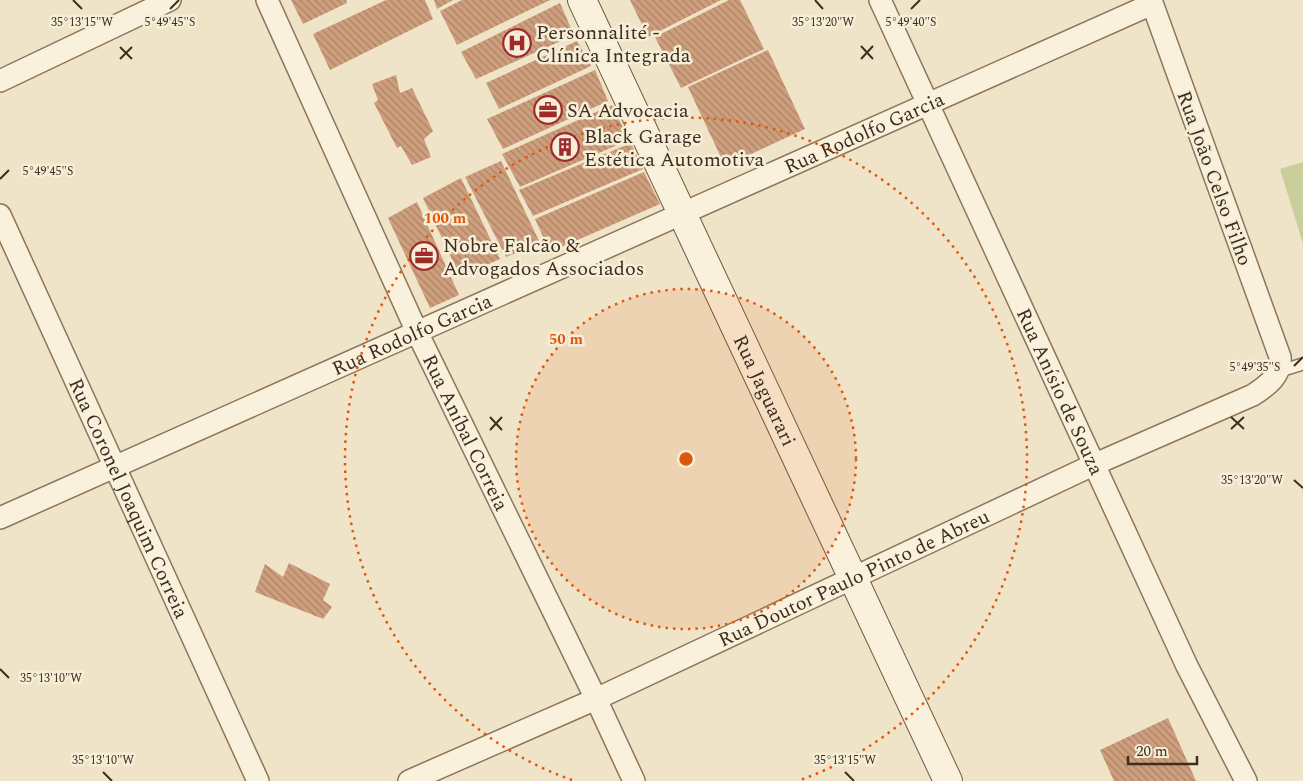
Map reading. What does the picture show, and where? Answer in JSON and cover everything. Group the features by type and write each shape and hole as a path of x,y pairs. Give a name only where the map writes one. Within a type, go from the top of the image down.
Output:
{"main road":[{"name":"Rua Jaguarari","path":"582,0 948,781"}],"street":[{"path":"0,81 170,0"},
{"name":"Rua Aníbal Correia","path":"267,0 417,332 634,781"},
{"name":"Rua Anísio de Souza","path":"880,0 1187,666 1246,781"},
{"name":"Rua Rodolfo Garcia","path":"0,518 928,104 1152,2"},
{"name":"Rua João Celso Filho","path":"1152,2 1278,364"},
{"name":"Rua Coronel Joaquim Correia","path":"0,215 258,781"},
{"name":"Rua Doutor Paulo Pinto de Abreu","path":"409,781 596,699 1093,465 1253,395 1266,386 1278,364"}],"lane":[{"path":"1278,364 1303,364"}],"green space":[{"path":"1303,162 1303,244 1280,169"}],"building":[{"path":"291,0 346,0 347,3 303,24"},
{"path":"386,0 425,0 433,19 330,70 313,34"},
{"path":"434,0 453,0 437,9"},
{"path":"462,0 550,0 457,45 440,11"},
{"path":"630,0 721,0 648,37"},
{"path":"729,0 740,0 764,49 681,88 655,37"},
{"name":"Personnalité - Clínica Integrada","path":"560,3 574,35 476,79 461,52"},
{"path":"577,41 591,66 499,109 486,83"},
{"path":"768,50 805,129 725,166 688,87"},
{"name":"SA Advocacia","path":"595,70 608,101 503,149 487,119"},
{"path":"396,75 400,93 412,88 433,131 424,139 431,157 412,165 401,146 397,148 374,103 378,100 372,84"},
{"name":"Black Garage Estética Automotiva","path":"612,105 629,140 520,187 502,154"},
{"path":"631,143 643,169 533,216 519,190"},
{"path":"501,161 540,243 506,257 465,177"},
{"path":"644,172 660,204 550,252 535,219"},
{"path":"461,178 500,259 460,276 423,198"},
{"name":"Nobre Falcão & Advogados Associados","path":"417,202 459,295 430,308 388,218"},
{"path":"289,563 330,584 323,600 332,607 323,619 255,592 265,564 283,577"},
{"path":"1168,718 1196,781 1114,781 1100,750"}],"place":[{"name":"Personnalité - Clínica Integrada","path":"517,43"},
{"name":"SA Advocacia","path":"548,110"},
{"name":"Black Garage Estética Automotiva","path":"565,147"},
{"name":"Nobre Falcão & Advogados Associados","path":"424,256"}]}
